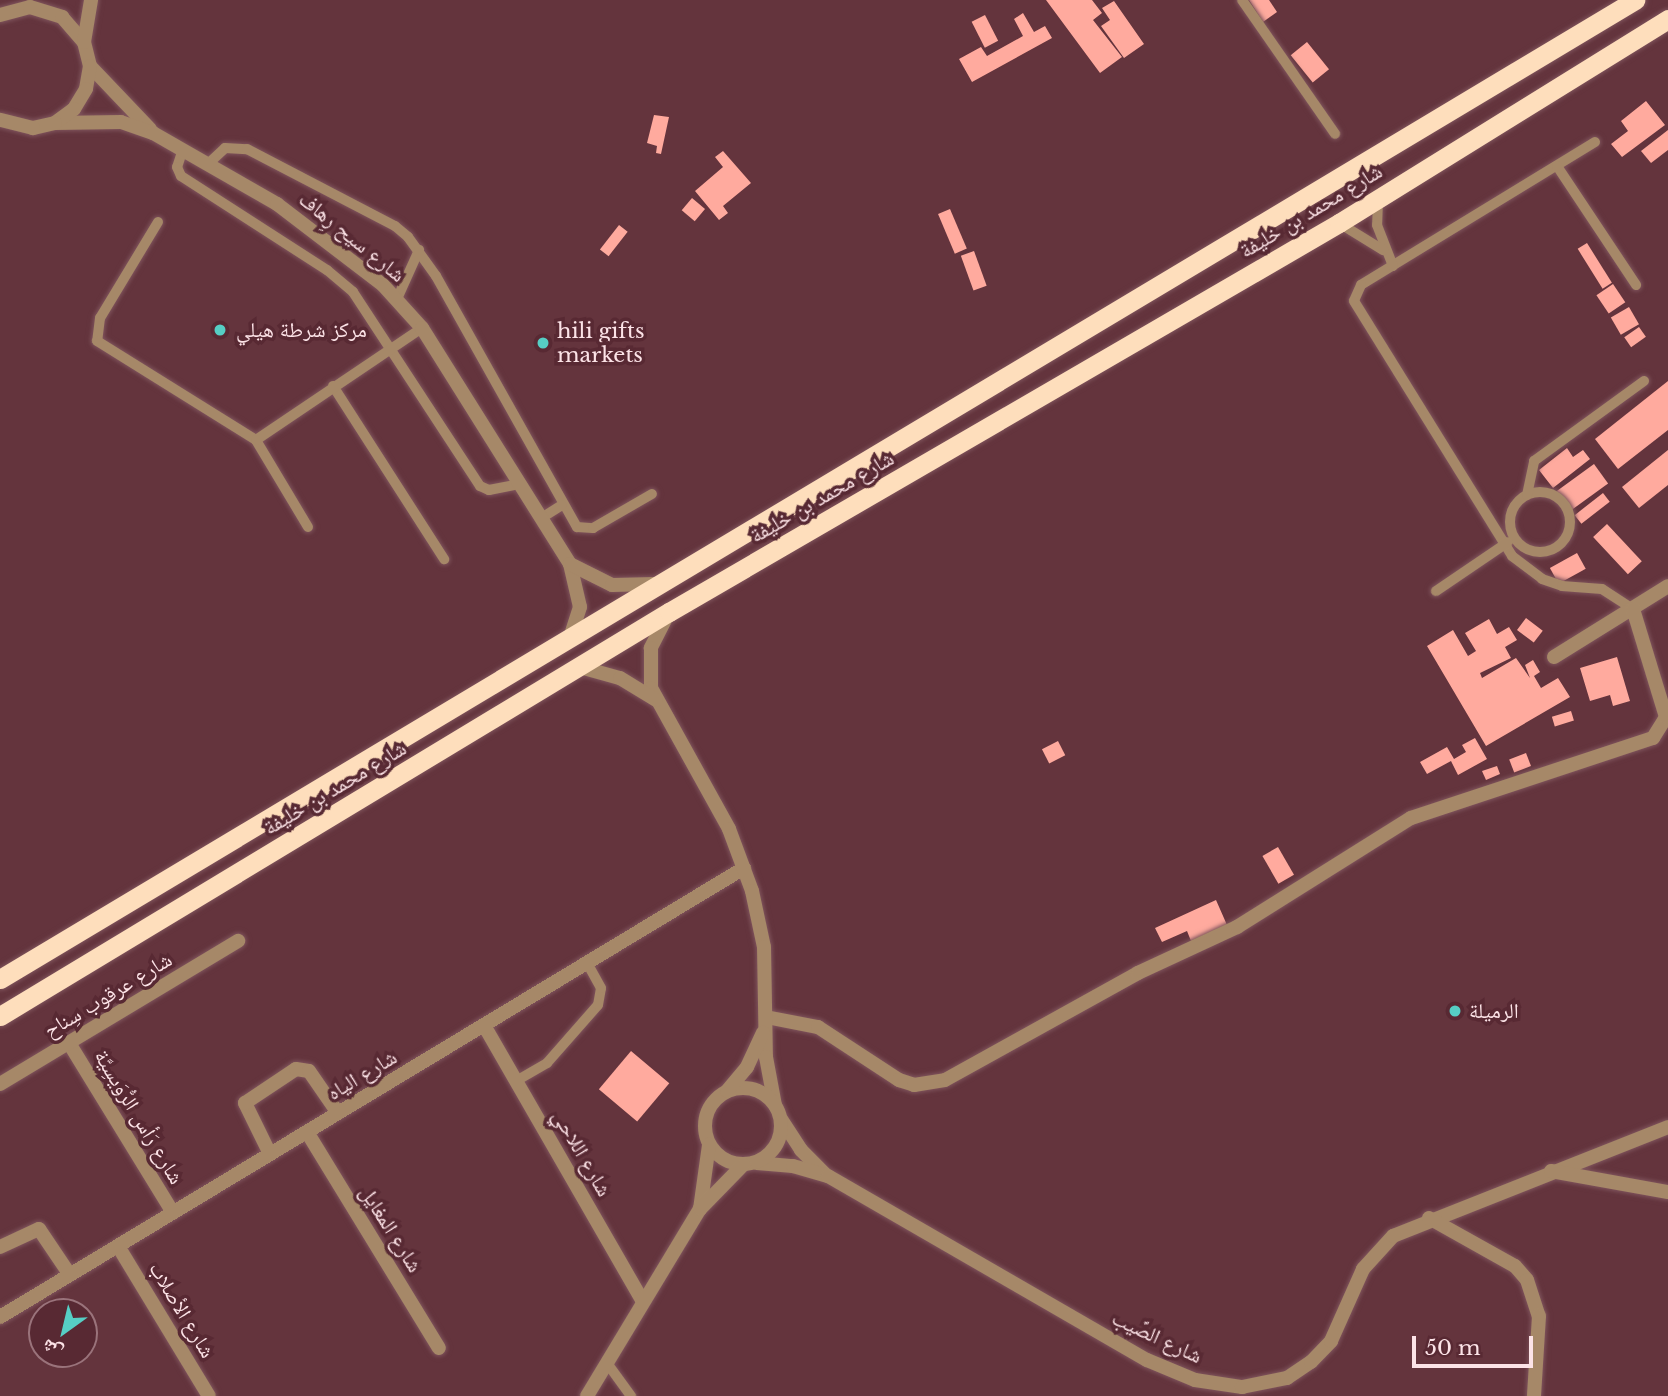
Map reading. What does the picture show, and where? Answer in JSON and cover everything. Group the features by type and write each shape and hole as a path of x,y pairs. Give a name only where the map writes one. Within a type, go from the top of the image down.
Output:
{"highway":[{"name":"شارع محمد بن خليفة","path":"0,979 1635,0"},
{"name":"شارع محمد بن خليفة","path":"0,1016 669,612 1339,223 1668,19"}],"street":[{"path":"0,15 45,0"},
{"path":"55,123 74,109 86,89 90,66 84,42 91,0"},
{"path":"30,7 62,17 84,42"},
{"name":"شارع سيح رِهاف","path":"90,66 153,132 209,163 342,249 397,299 422,328 570,564 580,607 571,635"},
{"name":"شارع سيح رِهاف","path":"4,124 33,128 55,123 99,120 153,132"},
{"path":"570,564 612,585 660,583"},
{"path":"1554,657 1668,586"},
{"path":"766,1020 818,1027 899,1080 930,1085 1138,973 1237,928 1411,818 1664,735 1665,708 1633,609"},
{"path":"587,1396 642,1300 700,1209 750,1164 774,1150 781,1119 768,1073 764,947 744,868 729,829 656,701 649,674 651,648 669,612"},
{"path":"580,667 620,678 656,701"},
{"name":"شارع الياه","path":"0,1317 588,965 744,868"},
{"name":"شارع عرقوب سِناح","path":"0,1084 238,941"},
{"path":"700,1209 709,1145 707,1114 755,1054 766,1020"},
{"name":"شارع اللاحي","path":"485,1027 642,1300"},
{"name":"شارع رَأس الرُّوَيسِيَّة","path":"69,1043 173,1213"},
{"path":"271,1154 246,1103 296,1069 309,1071 338,1113"},
{"path":"727,1091 753,1089 775,1105"},
{"name":"شارع الصَّيب","path":"781,1119 801,1150 828,1176 1147,1360 1195,1380 1241,1392 1287,1378 1311,1362 1331,1341 1363,1269 1376,1251 1393,1236 1429,1219 1668,1127"},
{"name":"شارع المغايل","path":"307,1132 439,1348"},
{"path":"709,1145 730,1162 750,1164"},
{"name":"شارع الصَّيب","path":"750,1164 793,1166 828,1176"},
{"path":"1551,1171 1668,1192"},
{"path":"1429,1219 1515,1266 1527,1280 1539,1316 1534,1396"},
{"path":"0,1247 39,1229 70,1275"},
{"name":"شارع الأصلاب","path":"118,1246 209,1396"}],"lane":[{"path":"1242,0 1335,134"},
{"path":"1595,142 1356,289 1354,301 1504,545 1521,565 1542,579 1602,589 1633,609"},
{"path":"209,163 225,148 247,149 395,226 419,250 562,506 585,530 653,494"},
{"path":"183,149 177,167 181,176 342,282 392,348 476,481 489,490 520,485"},
{"path":"1557,166 1636,285"},
{"path":"1378,197 1377,225 1393,266"},
{"path":"158,222 100,318 97,341 257,440 308,527"},
{"path":"1339,223 1386,253"},
{"path":"397,299 419,250"},
{"path":"257,440 422,328"},
{"path":"1527,495 1544,492 1559,499 1569,514 1569,530 1559,544 1544,552 1527,549 1514,538 1511,513 1527,495 1534,461 1644,381"},
{"path":"333,386 444,559"},
{"path":"543,517 562,506"},
{"path":"1436,591 1514,538"},
{"path":"516,1081 547,1063 601,1000 601,988 588,965"},
{"path":"607,1363 631,1396"}],"building":[{"path":"1046,0 1092,0 1102,13 1093,20 1122,57 1100,73"},
{"path":"1249,0 1269,0 1277,12 1263,22"},
{"path":"1114,1 1144,44 1124,58 1101,26 1110,20 1102,8"},
{"path":"1023,13 1034,32 1045,26 1052,38 972,82 959,59 981,47 987,56 1023,36 1014,19"},
{"path":"985,15 998,41 985,48 972,22"},
{"path":"1307,42 1329,69 1313,82 1291,55"},
{"path":"1646,101 1665,125 1622,157 1611,144 1628,131 1621,121"},
{"path":"654,115 669,117 661,154 656,153 657,146 647,143"},
{"path":"1668,130 1668,150 1651,163 1641,151"},
{"path":"723,151 751,183 723,206 728,213 719,220 695,191 723,167 715,157"},
{"path":"692,198 705,209 695,221 682,210"},
{"path":"950,209 967,249 955,254 938,214"},
{"path":"619,225 628,232 609,256 600,249"},
{"path":"1587,243 1612,283 1603,289 1578,249"},
{"path":"974,251 987,286 973,291 961,256"},
{"path":"1613,284 1625,302 1609,313 1596,295"},
{"path":"1629,307 1639,324 1621,335 1611,318"},
{"path":"1639,327 1646,337 1631,347 1624,337"},
{"path":"1668,381 1668,430 1618,469 1595,439"},
{"path":"1567,448 1573,457 1583,450 1590,459 1553,488 1539,470"},
{"path":"1668,450 1668,485 1639,508 1622,487"},
{"path":"1594,464 1608,483 1569,512 1555,492"},
{"path":"1603,493 1610,502 1581,524 1575,515"},
{"path":"1607,524 1642,561 1628,574 1593,537"},
{"path":"1577,553 1586,569 1559,584 1550,568"},
{"path":"1526,618 1543,631 1534,643 1517,630"},
{"path":"1489,619 1497,634 1509,627 1517,640 1505,647 1511,658 1480,673 1482,678 1516,658 1530,678 1525,665 1533,660 1540,672 1534,676 1541,688 1558,678 1570,697 1486,746 1427,646 1453,630 1468,656 1476,651 1465,633"},
{"path":"1617,657 1630,701 1613,706 1610,695 1590,701 1580,668"},
{"path":"1571,711 1574,721 1555,726 1552,717"},
{"path":"1475,738 1487,759 1458,775 1451,761 1427,774 1420,762 1447,747 1454,759 1466,752 1462,745"},
{"path":"1058,741 1065,755 1049,763 1042,749"},
{"path":"1526,753 1531,766 1514,773 1509,759"},
{"path":"1497,766 1500,774 1486,780 1482,771"},
{"path":"1278,847 1294,875 1278,884 1262,856"},
{"path":"1216,900 1227,925 1191,941 1187,931 1162,942 1155,928"},
{"path":"631,1051 669,1083 637,1121 599,1089"}],"place":[{"name":"مركز شرطة هيلي","path":"220,330"},
{"name":"hili gifts markets","path":"543,343"},
{"name":"الرميلة","path":"1455,1011"}]}
